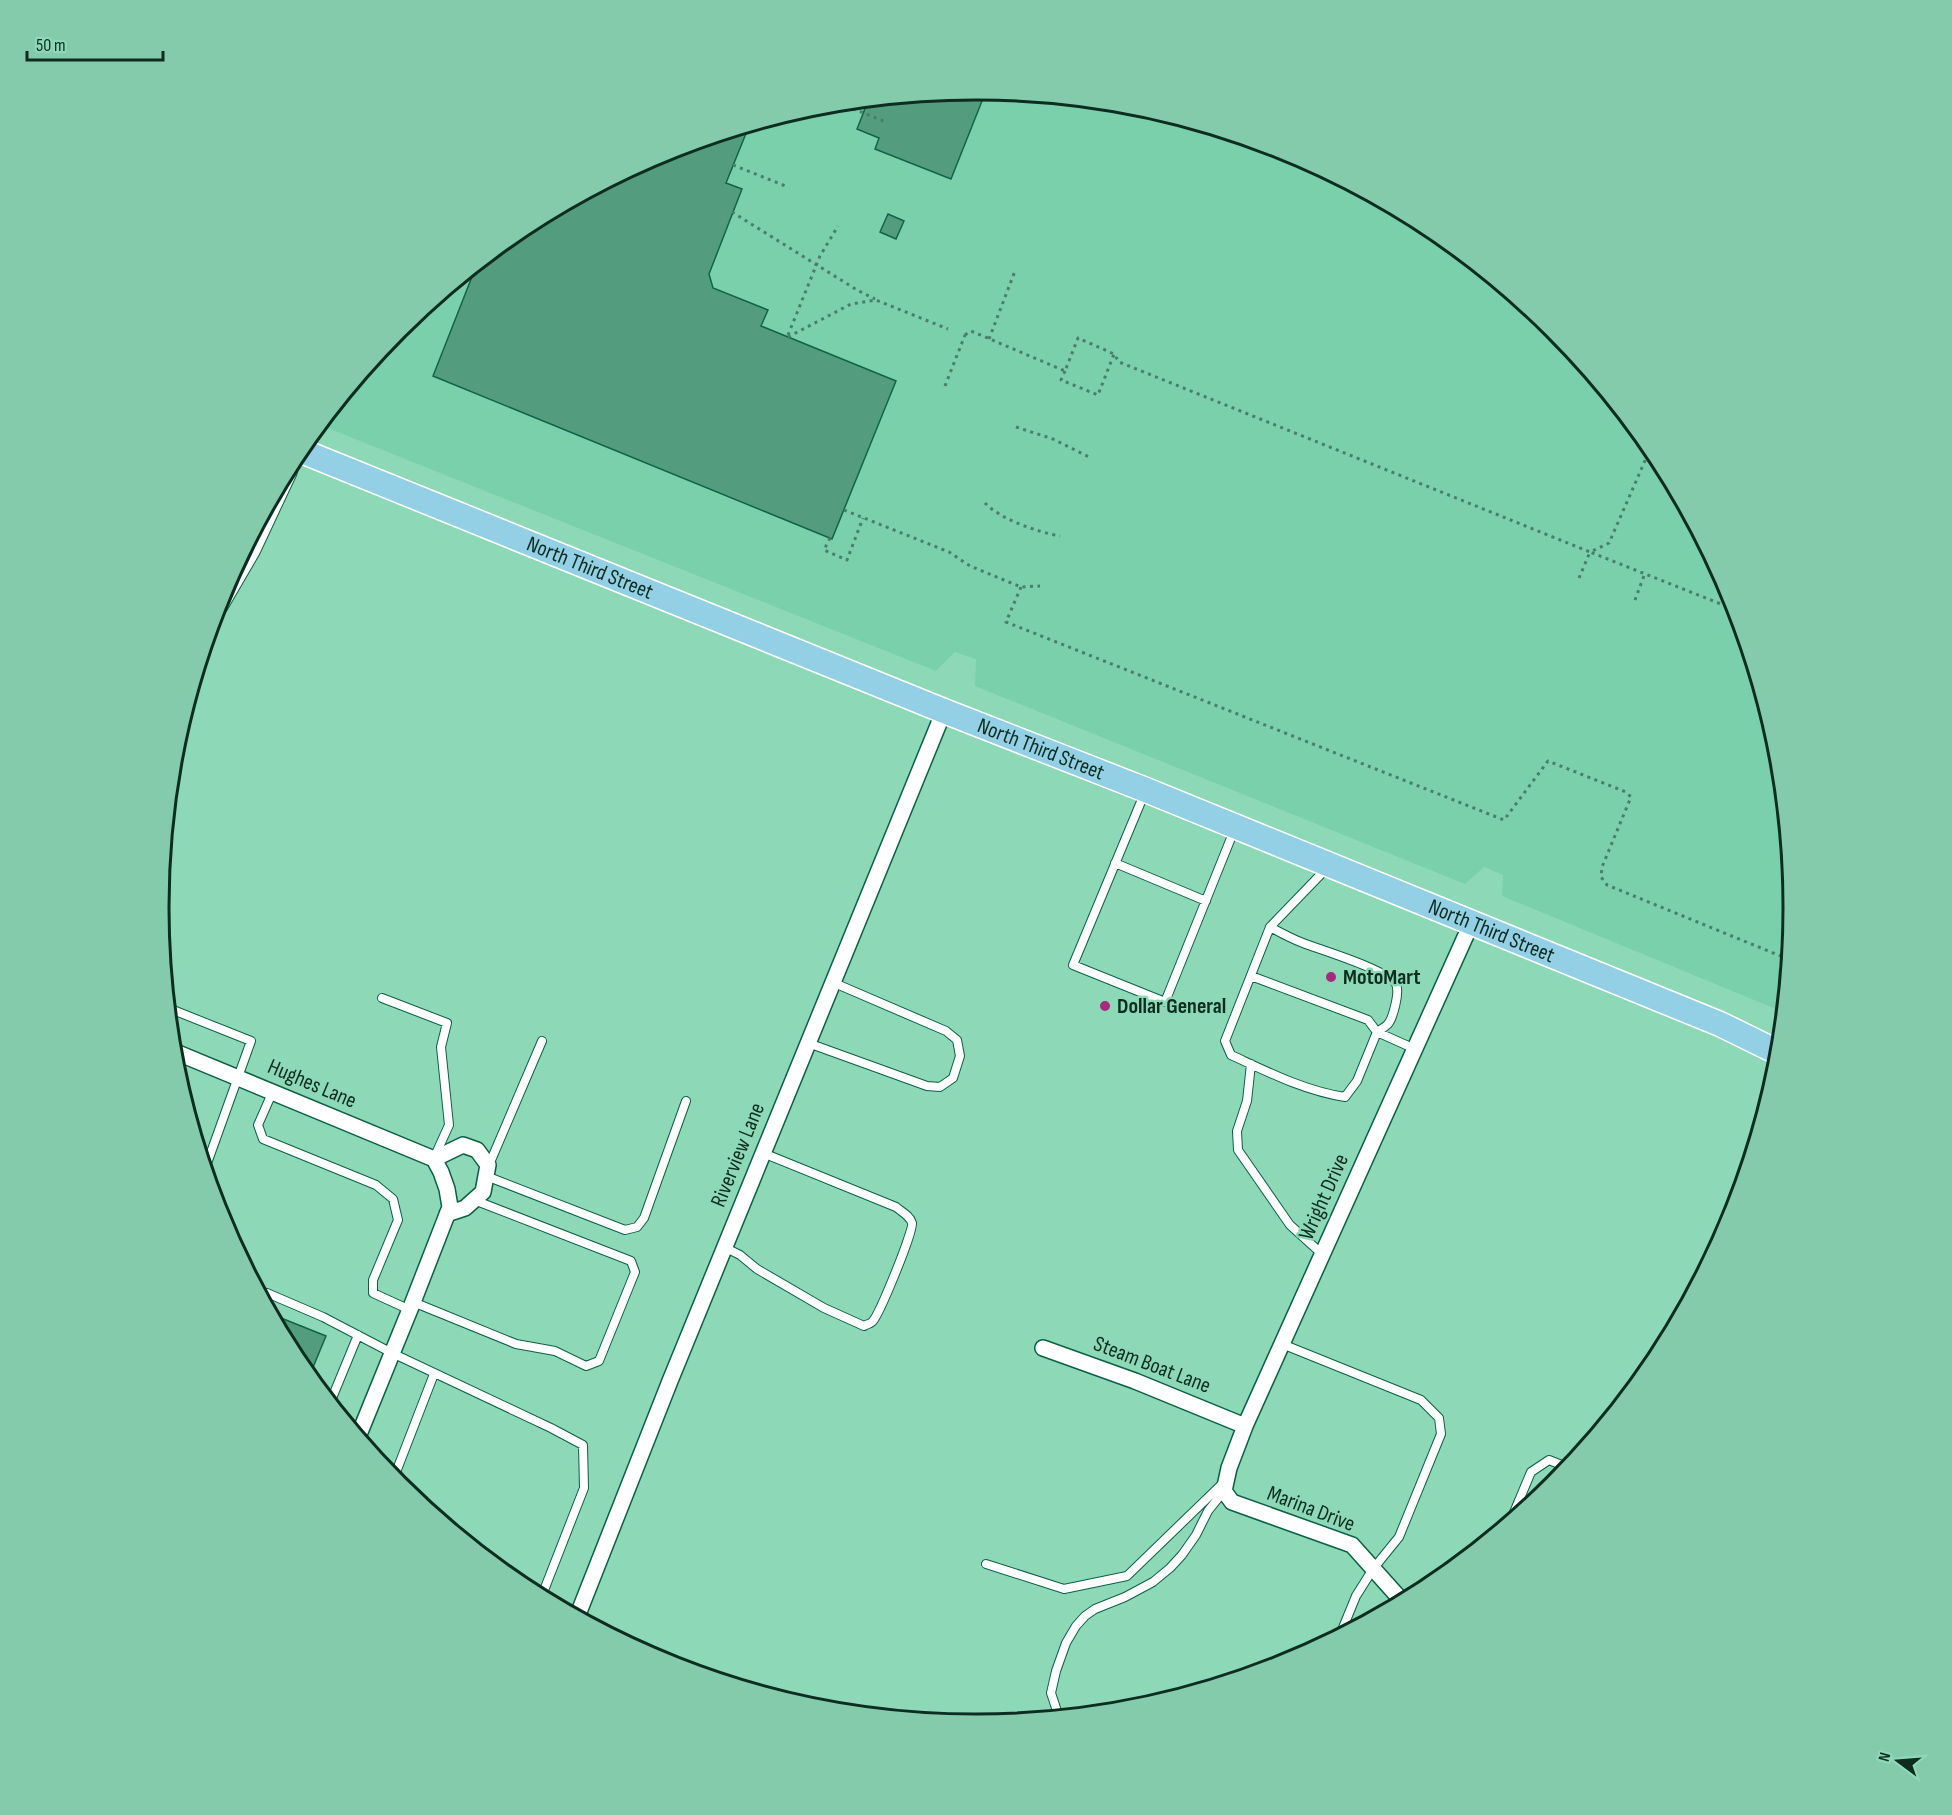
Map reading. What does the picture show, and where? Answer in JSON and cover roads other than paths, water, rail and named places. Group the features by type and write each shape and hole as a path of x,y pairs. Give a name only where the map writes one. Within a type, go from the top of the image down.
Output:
{"main road":[{"name":"North Third Street","path":"309,454 944,711 1146,790 1720,1024 1770,1049"}],"street":[{"name":"Riverview Lane","path":"580,1610 724,1247 944,711"},
{"name":"Wright Drive","path":"1225,1486 1229,1468 1245,1426 1471,924"},
{"name":"Hughes Lane","path":"183,1055 434,1159"},
{"path":"361,1430 411,1306 447,1214 450,1207 447,1189 434,1159 463,1145 477,1150 488,1165 483,1192 465,1208 447,1214"},
{"name":"Steam Boat Lane","path":"1043,1347 1245,1426"},
{"name":"Marina Drive","path":"1225,1486 1232,1502 1352,1545 1397,1595"}],"lane":[{"path":"1146,790 1073,965 1165,1002 1236,827"},
{"path":"1115,863 1206,901"},
{"path":"1270,927 1301,943 1360,964 1390,978 1396,985 1398,994 1389,1023 1377,1032 1357,1081 1345,1097 1325,1094 1231,1055 1225,1041 1270,927 1329,865"},
{"path":"1251,976 1368,1020 1377,1032 1415,1049"},
{"path":"808,1043 927,1086 940,1087 953,1078 960,1056 957,1040 946,1031 832,982"},
{"path":"382,998 447,1023 441,1047 449,1125 434,1159"},
{"path":"176,1011 251,1041 209,1157"},
{"path":"542,1041 490,1161 486,1177 625,1230 637,1227 644,1218 686,1101"},
{"path":"1251,1064 1247,1101 1237,1131 1238,1150 1290,1224 1322,1254"},
{"path":"273,1092 258,1125 263,1139 376,1185 393,1198 398,1220 373,1280 373,1293 516,1344 555,1351 586,1366 599,1361 635,1272 631,1261 474,1200"},
{"path":"724,1247 824,1308 864,1326 873,1322 882,1305 913,1226 910,1218 896,1207 763,1153"},
{"path":"268,1293 323,1317 434,1374 583,1445 584,1488 545,1589"},
{"path":"333,1395 358,1335"},
{"path":"1282,1344 1421,1400 1439,1418 1441,1434 1399,1537 1373,1569 1356,1596 1344,1625"},
{"path":"397,1470 434,1374"},
{"path":"1517,1506 1531,1472 1549,1460 1560,1464"},
{"path":"986,1564 1064,1589 1127,1576 1225,1486"},
{"path":"1057,1710 1051,1693 1056,1671 1066,1643 1076,1626 1095,1609 1153,1582 1170,1568 1182,1555 1225,1486"}],"place":[{"name":"MotoMart","path":"1331,977"},
{"name":"Dollar General","path":"1105,1006"}]}
